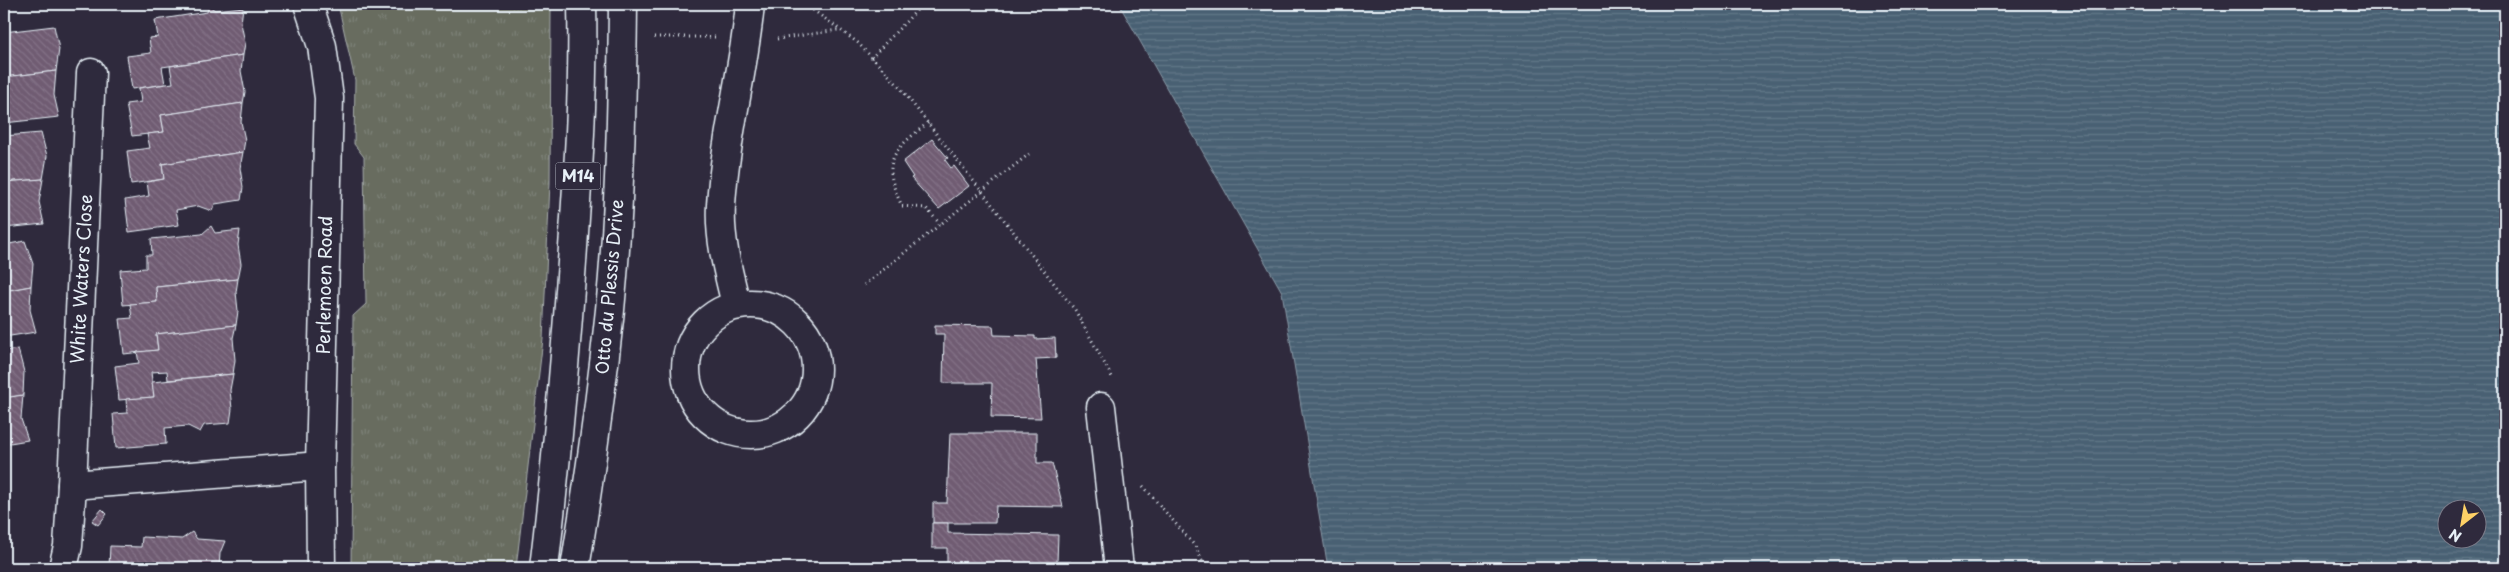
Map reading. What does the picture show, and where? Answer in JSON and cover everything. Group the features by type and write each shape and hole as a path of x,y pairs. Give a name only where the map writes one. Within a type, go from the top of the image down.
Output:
{"main road":[{"name":"Perlemoen Road","path":"308,4 322,46 329,98 320,466 321,568"},
{"name":"M14","path":"544,568 566,347 576,204 584,82 582,4"},
{"name":"Otto du Plessis Drive","path":"575,568 591,471 610,308 619,171 623,4"},
{"path":"736,304 726,266 721,207 728,143 745,50 750,4"},
{"name":"White Waters Close","path":"63,568 68,546 72,484 92,73"},
{"path":"736,304 756,304 777,309 795,321 809,337 816,358 816,379 810,399 796,417 779,429 758,434 736,433 717,424 700,410 689,391 686,370 689,348 699,330 715,314 736,304"},
{"path":"1101,406 1119,568"},
{"path":"72,484 320,466"}],"path":[{"path":"804,4 858,43 898,85 1075,310 1107,365 1114,382"},
{"path":"871,58 917,10"},
{"path":"775,40 838,30"},
{"path":"653,37 722,37"},
{"path":"928,123 905,141 895,154 890,167 892,186 902,206 926,208 940,224"},
{"path":"864,284 1029,154"},
{"path":"1141,478 1144,487 1195,546 1206,568"}],"green space":[{"path":"338,4 551,4 550,183 543,339 516,568 351,568 353,316 366,304 364,157 354,144 355,80"}],"water":[{"path":"1119,4 2505,4 2505,568 1328,568 1282,292"}],"building":[{"path":"209,6 215,10 243,7 241,23 245,43 243,55 162,67 165,84 132,89 127,56 151,53 149,38 158,37 155,20 207,12"},
{"path":"54,26 59,49 56,71 4,77 4,32"},
{"path":"243,55 241,71 245,92 243,103 161,115 164,132 132,136 126,104 141,102 139,88 173,83 170,66"},
{"path":"56,71 54,95 59,117 4,123 4,77"},
{"path":"243,103 241,122 245,140 243,152 162,164 164,179 131,184 127,151 150,148 147,134 164,132 161,115"},
{"path":"41,133 47,156 43,179 4,182 4,136"},
{"path":"932,139 948,158 945,160 951,168 954,166 969,186 939,209 911,178 913,177 903,162"},
{"path":"243,152 240,168 243,187 241,200 215,204 212,211 198,206 176,210 179,225 129,232 125,200 149,196 147,182 164,179 162,164"},
{"path":"43,179 39,202 44,224 4,228 4,182"},
{"path":"211,226 215,233 240,230 238,245 241,264 238,279 156,287 157,302 123,305 120,270 146,268 146,255 152,255 151,239 202,234"},
{"path":"25,241 33,264 31,286 4,291 4,245"},
{"path":"238,279 236,325 156,334 158,350 124,354 120,319 132,318 130,304 157,302 156,287"},
{"path":"31,286 30,310 36,332 4,337 4,291"},
{"path":"236,325 233,338 235,360 233,374 168,380 167,371 151,372 154,397 119,400 115,366 139,363 137,352 158,350 156,334"},
{"path":"935,325 993,326 994,335 1035,336 1035,339 1055,338 1056,358 1036,359 1041,418 991,417 992,383 943,383 944,334 935,334"},
{"path":"18,349 24,372 23,395 4,398 4,351"},
{"path":"233,374 230,390 232,409 230,423 204,425 200,432 188,426 165,428 166,444 116,448 113,414 127,413 126,399 154,397 152,382"},
{"path":"23,395 21,419 28,440 4,444 4,398"},
{"path":"950,433 1037,433 1037,463 1052,463 1063,507 996,506 995,523 933,523 933,503 947,503"},
{"path":"102,509 107,514 98,525 92,521"},
{"path":"932,523 948,523 948,533 1058,535 1057,562 1071,562 1070,568 947,568 947,548 932,548"},
{"path":"192,532 197,539 225,541 220,553 219,568 101,568 101,566 109,567 110,546 141,547 142,537 182,539"}]}
